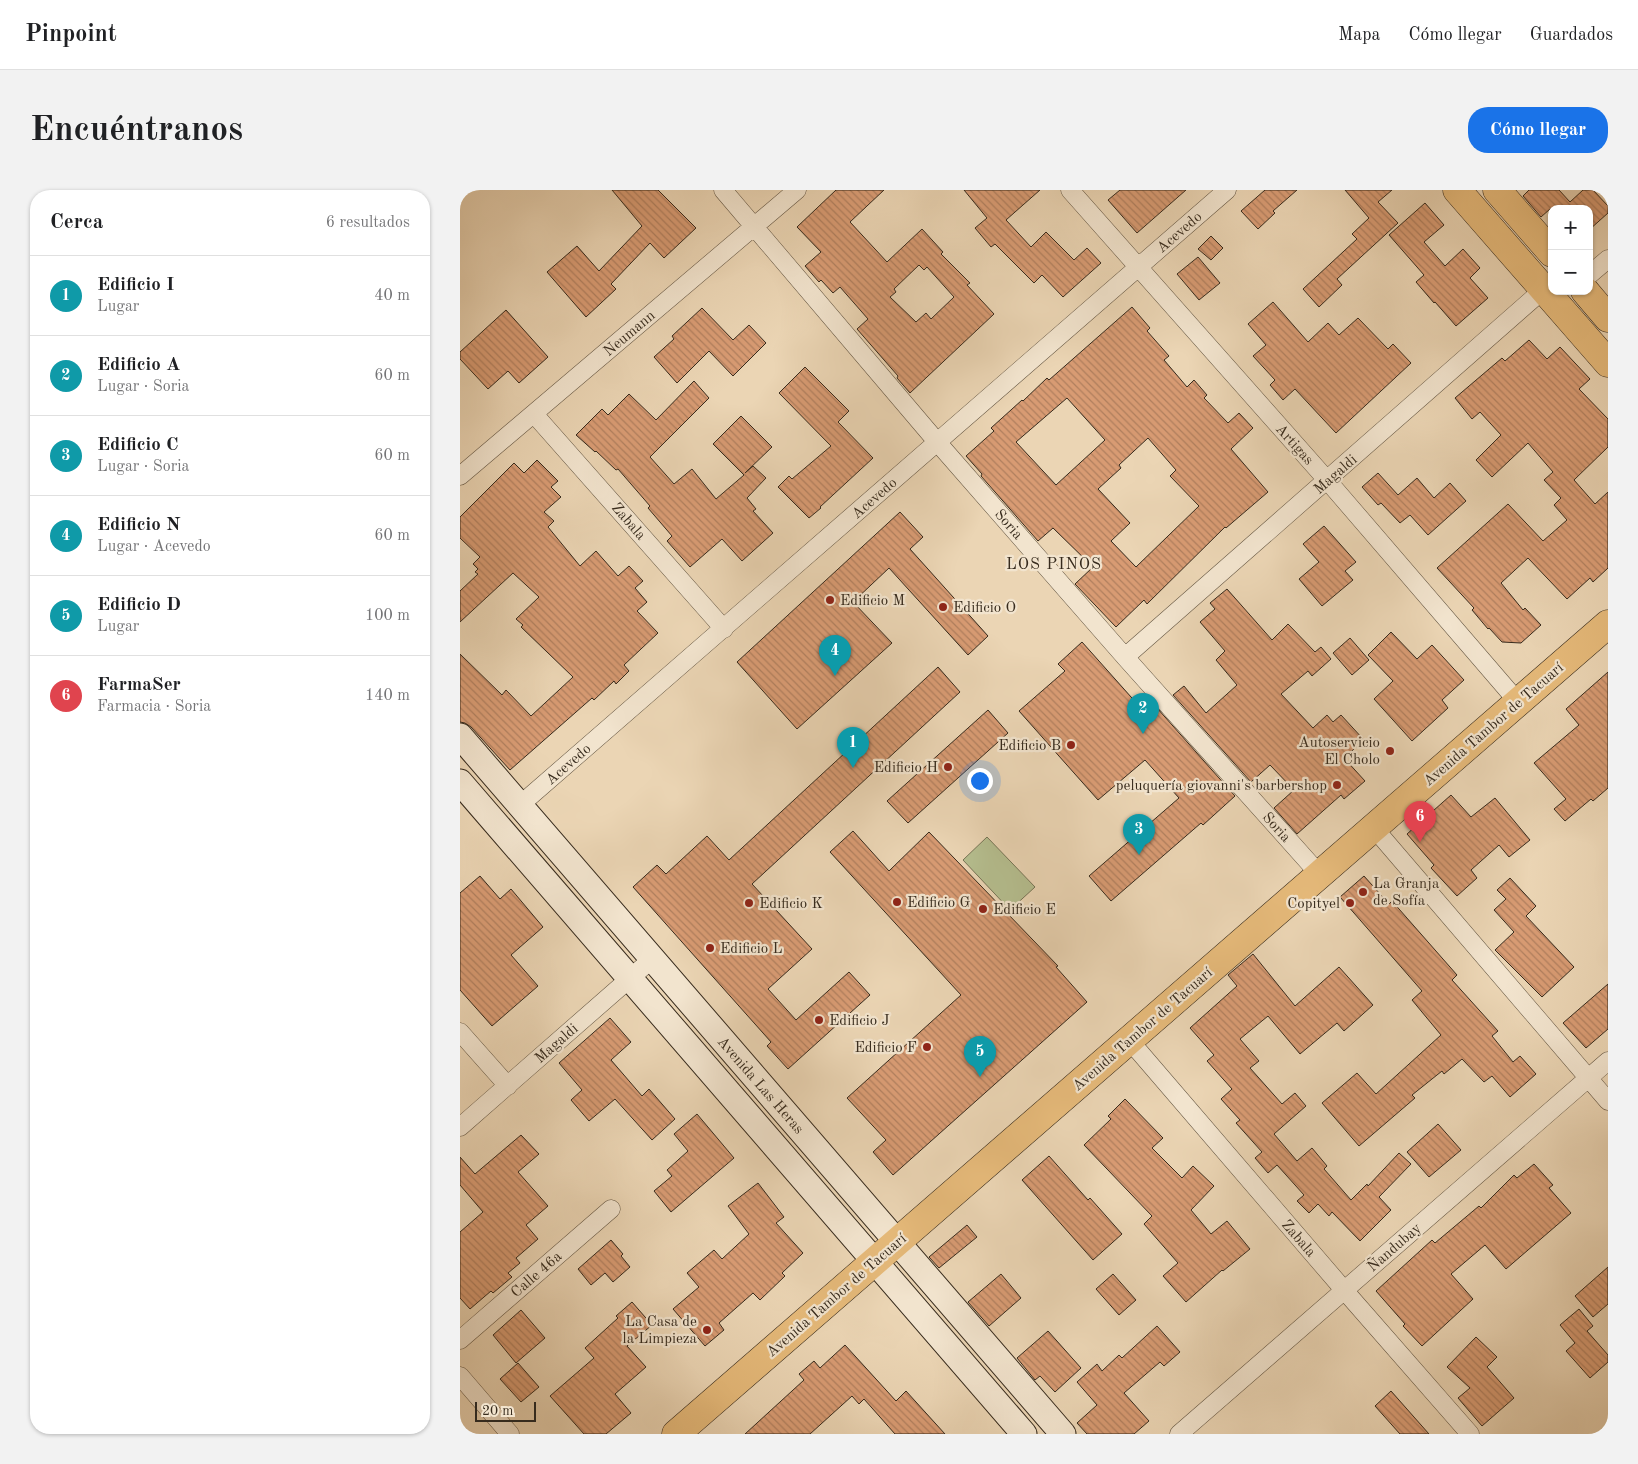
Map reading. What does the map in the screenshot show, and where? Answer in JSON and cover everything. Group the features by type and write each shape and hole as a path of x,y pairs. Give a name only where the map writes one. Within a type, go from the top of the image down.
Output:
{"main road":[{"path":"1457,190 1608,364"},
{"path":"1497,190 1549,250"},
{"path":"1588,295 1608,318"},
{"name":"Avenida Tambor de Tacuarí","path":"676,1434 1608,624"},
{"name":"Avenida Las Heras","path":"462,742 520,805 1063,1434"},
{"name":"Avenida Las Heras","path":"460,782 1024,1434"}],"street":[{"name":"Soria","path":"723,190 938,443 1125,657 1320,875"},
{"name":"Neumann","path":"460,476 797,190"},
{"name":"Artigas","path":"1070,190 1327,480 1518,702"},
{"name":"Acevedo","path":"520,805 1227,190"},
{"path":"1593,272 1608,259"},
{"name":"Magaldi","path":"1125,657 1544,290"},
{"name":"Zabala","path":"534,414 724,629"},
{"path":"1374,828 1608,1100"},
{"name":"Magaldi","path":"460,1127 652,959"},
{"path":"460,1032 508,1086"},
{"name":"Zabala","path":"1130,1041 1470,1434"},
{"name":"Ñandubay","path":"1179,1434 1608,1061"},
{"name":"Calle 46a","path":"460,1340 612,1208"},
{"path":"460,1376 510,1434"}],"green space":[{"path":"987,837 1035,887 1010,910 963,860"}],"building":[{"path":"612,190 658,190 696,228 664,258 650,243 611,284 616,289 586,317 547,272 577,246 599,271 642,226"},
{"path":"836,190 884,190 850,222 887,262 922,229 943,252 941,254 970,283 967,285 994,314 910,393 897,378 898,376 857,329 868,319 840,287 833,293 821,280 819,282 805,266 821,252 797,227","holes":["919,265 924,270 927,267 954,297 931,319 926,313 916,322 890,297 896,292 894,289"]},
{"path":"964,190 1040,190 1006,220 1031,247 1046,232 1074,260 1087,248 1101,263 1063,297 1042,275 1034,283 995,244 991,247 975,228 987,218"},
{"path":"1120,190 1186,190 1137,233 1108,200"},
{"path":"1265,190 1297,190 1273,211 1275,213 1258,229 1241,211"},
{"path":"1345,190 1392,190 1378,202 1398,223 1337,279 1342,285 1319,307 1303,289 1357,239 1352,234 1369,218"},
{"path":"1529,190 1559,190 1570,202 1583,190 1593,190 1608,206 1608,213 1593,226 1593,205 1548,205 1548,211 1541,217 1523,196"},
{"path":"1425,203 1444,225 1424,242 1445,266 1463,249 1480,268 1470,278 1488,298 1456,326 1416,282 1424,275 1389,235"},
{"path":"1211,236 1223,248 1211,260 1198,249"},
{"path":"1198,257 1220,283 1199,300 1177,274"},
{"path":"1273,302 1308,342 1328,323 1339,335 1358,318 1388,349 1393,344 1411,363 1336,433 1295,389 1283,400 1270,385 1275,380 1253,356 1266,345 1248,324"},
{"path":"1132,307 1150,328 1147,331 1169,356 1164,360 1187,387 1194,380 1207,395 1204,398 1228,423 1239,413 1253,428 1231,449 1268,492 1225,527 1147,604 1144,600 1116,627 1075,584 1093,567 1053,528 1038,541 966,456 994,431 991,428 1047,378 1049,380","holes":["1067,398 1105,440 1056,485 1016,442","1148,438 1176,470 1170,476 1199,506 1136,567 1111,541 1130,523 1098,489 1121,468 1119,465"]},
{"path":"702,308 733,340 749,325 766,343 733,376 709,351 677,383 654,357 674,339 672,336"},
{"path":"506,310 548,357 519,383 508,371 488,389 460,359 460,352"},
{"path":"1529,340 1547,359 1560,347 1590,379 1579,389 1608,419 1608,447 1574,480 1595,504 1608,492 1608,568 1593,582 1590,578 1567,599 1528,558 1501,583 1523,610 1525,608 1541,625 1521,643 1502,642 1488,629 1472,610 1474,608 1437,568 1508,504 1543,541 1567,520 1554,505 1561,498 1544,480 1553,472 1528,443 1492,477 1476,460 1501,435 1480,412 1472,419 1455,398 1502,358 1505,361"},
{"path":"805,367 849,411 838,422 873,458 809,518 778,487 789,476 792,479 831,446 779,393"},
{"path":"694,381 709,398 650,457 674,484 692,469 716,499 744,475 713,444 741,416 772,447 745,473 753,466 766,478 747,498 756,509 753,511 773,533 742,561 722,539 690,567 667,541 672,536 648,508 650,506 618,469 616,470 576,435 602,409 608,415 629,394 656,420"},
{"path":"537,460 558,481 551,487 561,497 544,512 554,521 548,527 580,566 596,551 618,576 629,566 643,581 635,588 647,602 637,611 658,633 624,665 629,671 616,684 614,681 594,700 592,698 510,770 471,727 460,722 460,654 502,695 506,690 531,716 573,677 521,627 523,625 516,619 539,597 513,573 460,622 460,591 478,574 475,572 478,569 473,564 480,557 460,538 460,517 514,463 524,473"},
{"path":"1378,473 1398,495 1417,478 1434,498 1450,483 1466,501 1428,535 1410,515 1400,523 1381,503 1378,505 1362,487"},
{"path":"900,512 923,537 910,549 988,636 968,655 889,568 853,602 892,643 797,729 737,662"},
{"path":"1324,526 1356,562 1345,571 1353,580 1322,606 1299,579 1319,562 1303,544"},
{"path":"1227,589 1272,640 1288,624 1315,652 1321,647 1331,659 1312,676 1308,671 1281,694 1313,728 1327,715 1333,722 1341,715 1364,740 1344,758 1365,781 1344,799 1341,795 1297,834 1274,808 1294,790 1270,765 1251,782 1173,695 1184,686 1206,713 1237,685 1216,660 1225,651 1200,622 1215,609 1210,603"},
{"path":"1391,632 1417,659 1432,645 1464,680 1442,700 1448,708 1412,741 1374,699 1393,681 1368,655"},
{"path":"1350,638 1369,660 1352,675 1333,653"},
{"path":"1082,642 1148,716 1157,708 1235,796 1111,901 1089,876 1179,798 1145,760 1098,800 1019,711 1065,671 1058,664"},
{"path":"938,667 960,692 752,884 812,949 768,989 796,1020 849,972 870,995 788,1069 767,1046 771,1042 633,887 657,865 666,874 707,836 729,860"},
{"path":"1608,672 1608,788 1593,801 1591,799 1565,821 1554,809 1566,799 1534,763 1579,725 1566,709"},
{"name":"Edificio H","path":"988,710 1008,733 908,823 887,801"},
{"path":"1451,795 1471,817 1495,798 1530,840 1509,857 1499,845 1471,870 1477,878 1457,896 1431,868 1434,865 1407,834"},
{"path":"853,831 889,871 929,832 1058,966 1056,967 1087,1002 893,1175 873,1152 886,1140 847,1098 961,995 830,852"},
{"path":"480,876 500,899 511,889 543,927 511,955 538,986 492,1026 460,990 460,893"},
{"path":"1364,876 1389,904 1392,901 1457,975 1452,980 1498,1031 1492,1036 1513,1062 1520,1056 1536,1074 1510,1097 1492,1076 1484,1082 1462,1059 1444,1074 1442,1071 1412,1095 1415,1098 1359,1146 1322,1103 1357,1073 1376,1094 1441,1035 1412,1000 1422,991 1340,897"},
{"path":"1510,878 1536,906 1526,916 1574,967 1542,997 1495,950 1514,932 1494,910 1506,899 1497,890"},
{"path":"1253,954 1295,1006 1339,967 1373,1005 1344,1031 1337,1023 1300,1054 1268,1016 1240,1039 1259,1061 1250,1068 1282,1104 1295,1093 1306,1106 1274,1134 1297,1161 1312,1148 1327,1166 1324,1169 1351,1200 1367,1184 1368,1186 1399,1153 1411,1164 1379,1197 1391,1210 1360,1241 1332,1212 1329,1216 1318,1204 1309,1213 1297,1201 1304,1195 1277,1165 1268,1173 1255,1158 1262,1152 1236,1123 1240,1120 1221,1099 1232,1089 1207,1061 1214,1055 1190,1028 1237,986 1228,975"},
{"path":"1608,984 1608,1029 1586,1048 1563,1023"},
{"path":"610,1018 631,1042 611,1060 642,1096 649,1089 675,1119 652,1140 615,1099 589,1121 571,1100 582,1090 559,1063"},
{"path":"1125,1099 1163,1138 1152,1148 1182,1178 1193,1166 1214,1186 1191,1210 1211,1234 1227,1221 1250,1249 1222,1270 1186,1302 1163,1276 1178,1263 1144,1224 1152,1216 1084,1145 1111,1119 1108,1116"},
{"path":"697,1114 734,1158 671,1212 654,1191 672,1176 667,1170 688,1151 674,1134"},
{"path":"1438,1124 1461,1150 1429,1177 1407,1152"},
{"path":"521,1135 539,1154 518,1172 548,1206 526,1225 538,1239 516,1258 520,1263 508,1273 512,1277 493,1293 491,1291 470,1309 460,1298 460,1232 483,1212 460,1185 460,1157 475,1174"},
{"path":"1049,1156 1088,1200 1090,1198 1122,1234 1093,1260 1022,1180"},
{"path":"1534,1164 1553,1185 1549,1188 1571,1213 1506,1269 1485,1245 1451,1274 1473,1299 1422,1346 1403,1326 1405,1324 1376,1291 1432,1240 1435,1243 1479,1206 1481,1208 1514,1175 1517,1178"},
{"path":"758,1183 784,1217 776,1223 803,1253 782,1273 785,1276 760,1300 753,1293 719,1323 724,1330 705,1346 673,1309 699,1287 687,1273 714,1250 722,1259 749,1234 728,1206"},
{"path":"967,1225 977,1237 939,1268 929,1257"},
{"path":"611,1240 623,1254 621,1256 630,1267 613,1282 605,1273 591,1285 578,1269"},
{"path":"1608,1267 1608,1304 1593,1317 1575,1296"},
{"path":"1001,1274 1021,1298 989,1326 968,1302"},
{"path":"1113,1274 1136,1300 1119,1315 1096,1289"},
{"path":"632,1302 652,1325 627,1346 646,1367 615,1394 631,1413 606,1434 584,1434 550,1396 594,1358 585,1348 618,1318 616,1316"},
{"path":"1579,1309 1593,1326 1587,1331 1608,1355 1608,1362 1590,1378 1566,1351 1575,1343 1560,1325"},
{"path":"521,1310 545,1338 516,1363 493,1335"},
{"path":"1157,1326 1180,1352 1164,1366 1160,1362 1124,1393 1149,1421 1134,1434 1087,1434 1077,1423 1097,1405 1077,1382 1097,1364 1102,1371 1119,1355 1122,1358"},
{"path":"1048,1331 1081,1368 1055,1392 1040,1376 1035,1380 1017,1358"},
{"path":"1476,1337 1497,1357 1487,1367 1514,1398 1482,1426 1458,1398 1470,1388 1447,1367"},
{"path":"845,1345 896,1401 906,1391 945,1434 895,1434 864,1399 859,1404 852,1396 810,1434 745,1434 804,1380 799,1374 814,1361 820,1368"},
{"path":"518,1363 539,1387 521,1402 500,1379"},
{"path":"1391,1391 1429,1434 1400,1434 1375,1406"}],"place":[{"name":"Edificio M","path":"830,600"},
{"name":"Edificio O","path":"943,607"},
{"name":"Edificio N","path":"835,676"},
{"name":"Edificio A","path":"1143,734"},
{"name":"Edificio B","path":"1071,745"},
{"name":"Autoservicio El Cholo","path":"1390,751"},
{"name":"Edificio H","path":"948,767"},
{"name":"Edificio I","path":"853,768"},
{"name":"peluquería giovanni's barbershop","path":"1337,785"},
{"name":"FarmaSer","path":"1420,842"},
{"name":"Edificio C","path":"1139,855"},
{"name":"La Granja de Sofía","path":"1363,892"},
{"name":"Edificio G","path":"897,902"},
{"name":"Edificio K","path":"749,903"},
{"name":"Copityel","path":"1350,903"},
{"name":"Edificio E","path":"983,909"},
{"name":"Edificio L","path":"710,948"},
{"name":"Edificio J","path":"819,1020"},
{"name":"Edificio F","path":"927,1047"},
{"name":"Edificio D","path":"980,1077"},
{"name":"La Casa de la Limpieza","path":"707,1330"}],"district":[{"name":"LOS PINOS","path":"1054,563"}]}
